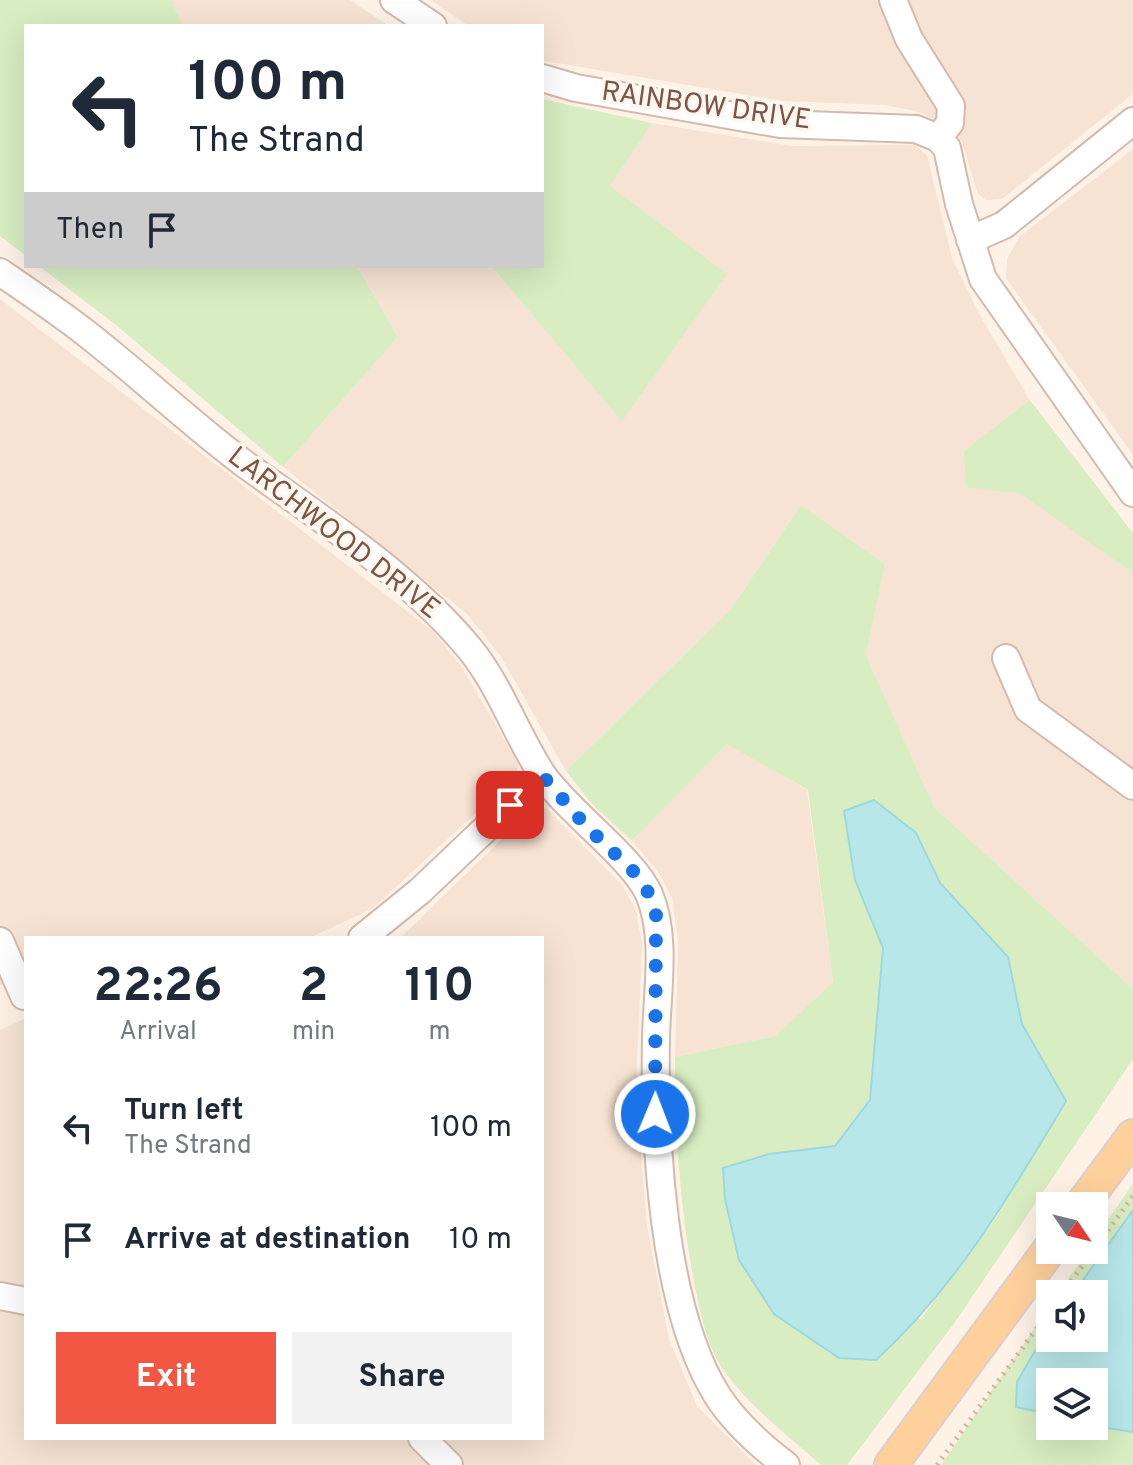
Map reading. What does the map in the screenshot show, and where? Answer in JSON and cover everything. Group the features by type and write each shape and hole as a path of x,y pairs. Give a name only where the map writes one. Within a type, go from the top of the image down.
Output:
{"main road":[{"path":"1091,1192 1133,1136"},
{"path":"891,1465 1039,1264"}],"street":[{"path":"394,0 430,24"},
{"path":"893,0 909,39 951,106 950,123 938,138 947,148 983,279 1133,493"},
{"name":"RAINBOW DRIVE","path":"544,79 576,88 780,124 916,129 938,138"},
{"path":"970,240 1004,225 1133,121"},
{"name":"LARCHWOOD DRIVE","path":"0,272 88,335 246,465 298,499 432,609 471,650 542,775 585,825 634,872 647,890 656,915 655,1114 659,1169 689,1334 718,1396 743,1427 786,1465"},
{"path":"1006,658 1028,709 1133,786"},
{"path":"364,936 420,891 542,775"},
{"path":"0,941 17,999"},
{"path":"0,1296 24,1301"},
{"path":"424,1440 449,1465"}],"path":[{"path":"1108,1231 1133,1196"},
{"path":"937,1465 1036,1329"}],"shaded area":[{"path":"171,0 350,0 386,24 182,24"},
{"path":"431,0 1133,0 1133,94 1002,199 986,200 978,194 962,142 937,121 919,112 886,105 784,101 545,61 544,24 466,24"},
{"path":"652,123 792,146 914,145 927,155 952,258 978,312 1030,400 965,451 1133,573 1133,989 934,807 866,655 885,564 801,505 731,609 566,771 500,655 467,614 283,467 398,337 358,268 493,268 622,420 609,186"},
{"path":"1133,149 1133,455 1006,278 1007,259 1019,237"},
{"path":"0,299 433,631 463,669 518,763 516,776 372,909 313,936 24,936 24,977 0,985"},
{"path":"727,743 807,790 833,982 775,1036 675,1057 678,941 672,898 659,873 632,841"},
{"path":"534,808 546,808 622,885 636,910 642,943 636,1090 647,1226 669,1339 697,1406 756,1465 0,1465 0,1030 24,1019 24,1440 544,1440 544,936 402,936"}],"green space":[{"path":"0,0 171,0 182,24 24,24 24,254 0,236"},
{"path":"544,99 652,123 610,186 727,274 622,421 493,268 544,268"},
{"path":"42,268 358,268 398,337 283,467 116,325"},
{"path":"1030,400 1133,533 1133,573 1021,494 966,487 964,451"},
{"path":"801,505 885,564 866,655 934,807 1133,989 1133,1059 1043,1192 1036,1192 1036,1202 953,1325 847,1465 821,1465 758,1410 719,1363 706,1331 695,1287 677,1144 675,1057 775,1036 833,982 808,790 727,744 632,841 592,804 566,771 731,609","holes":["916,833 940,883 1008,957 1022,1024 1066,1101 994,1221 920,1320 769,1154 835,1146 870,1100 883,948 874,921"]},
{"path":"1133,1183 1133,1465 941,1465 1036,1326 1036,1352 1108,1352 1108,1280 1068,1280 1078,1264 1108,1264 1108,1220"}],"water":[{"path":"874,800 916,833 940,883 1008,957 1022,1024 1066,1101 1003,1205 957,1270 932,1302 876,1360 839,1358 774,1314 739,1260 725,1199 723,1168 769,1154 835,1146 870,1100 883,948 855,880 844,811"},
{"path":"1133,1210 1133,1432 1108,1428 1108,1368 1036,1368 1036,1411 1016,1407 1017,1382 1036,1349 1036,1352 1108,1352 1108,1280 1083,1280 1094,1264 1108,1264 1108,1245"}],"route":[{"path":"510,805 542,775 585,825 634,872 647,890 656,915 658,943 655,1114"}]}
